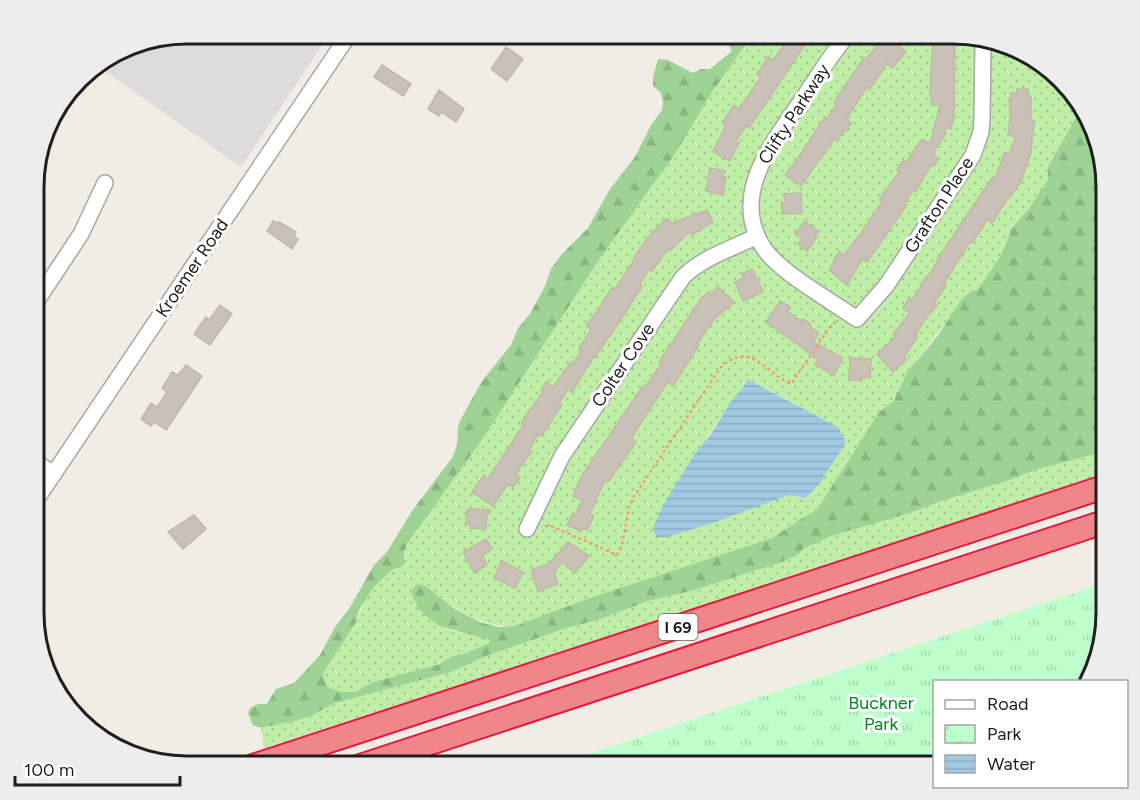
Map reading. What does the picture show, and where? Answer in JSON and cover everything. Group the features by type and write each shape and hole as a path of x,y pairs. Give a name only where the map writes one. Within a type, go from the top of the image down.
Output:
{"highway":[{"name":"I 69","path":"284,756 1096,490"},
{"name":"I 69","path":"391,756 1096,525"}],"street":[{"name":"Kroemer Road","path":"44,488 343,44"},
{"name":"Clifty Parkway","path":"757,237 752,216 752,197 758,168 841,44"},
{"name":"Grafton Place","path":"757,237 780,265 856,319 886,286 973,155 981,132 983,46"},
{"path":"44,290 81,234 105,183"},
{"name":"Colter Cove","path":"527,529 567,447 683,277 710,258 757,237"},
{"path":"44,468 54,474"}],"path":[{"path":"545,526 551,526 616,555 622,544 627,514 633,498 722,367 735,358 748,357 791,384 829,328 839,320"}],"shaded area":[{"path":"323,44 241,167 104,70 123,58 158,46"}],"green space":[{"path":"728,44 747,44 711,94 675,154 601,257 484,437 407,544 404,552 405,563 392,570 374,587 359,610 355,624 323,673 327,687 341,692 355,692 371,683 439,664 451,657 489,643 490,640 439,626 418,609 411,592 416,585 424,585 455,609 480,622 498,627 515,626 590,598 772,538 818,508 879,412 894,401 907,372 936,338 962,299 971,291 978,289 1001,255 1012,228 1048,180 1048,166 1077,115 1092,149 1096,177 1096,454 1035,470 910,513 832,536 803,549 799,554 782,562 695,590 648,601 601,619 567,628 489,655 451,672 335,703 298,720 261,728 253,725 248,713 250,708 258,704 267,704 276,689 294,683 320,655 374,565 387,552 412,511 452,458 457,445 461,419 482,381 511,345 518,328 530,314 545,286 551,269 562,254 588,228 610,189 635,157 651,125 662,110 663,101 660,92 653,86 658,59 668,60 693,73 701,69 710,69 732,51"},
{"path":"747,44 963,44 991,48 1025,63 1055,85 1077,115 1048,165 1048,180 1012,228 1001,255 978,289 971,291 907,372 894,401 879,412 818,508 772,538 515,626 502,626 477,619 455,608 424,585 435,623 451,631 491,640 489,643 431,666 369,685 351,693 327,687 323,673 355,624 366,598 374,587 406,558 404,552 407,544 484,437 601,257 675,154 711,94","holes":["746,380 838,427 819,484 806,498 789,495 710,524 667,537 657,537 664,503"]},
{"path":"1096,454 1096,478 264,748 261,728 311,716 335,703 451,672 489,655 567,628 601,619 648,601 695,590 782,562 799,554 803,549 832,536 910,513 1035,470"},
{"name":"Buckner Park","path":"1096,586 1094,642 1080,680 933,680 933,756 582,756"}],"water":[{"path":"747,379 838,427 845,440 844,446 819,484 806,498 789,495 710,524 667,537 657,537 653,531 654,525 664,503"}],"building":[{"path":"785,44 806,44 749,128 746,126 735,142 739,143 730,161 713,152 726,125 722,123 734,105 739,109 761,77 757,74 768,57 773,60"},
{"path":"878,44 884,46 897,44 906,52 892,68 887,63 870,89 867,87 846,119 852,123 838,140 835,138 801,186 785,175 825,117 827,118 837,104 834,102 864,58 866,59"},
{"path":"933,44 955,44 954,117 951,129 945,128 946,133 933,153 938,159 934,166 931,165 916,191 914,189 904,204 907,205 867,262 862,259 847,285 829,270 839,252 844,255 861,233 882,202 879,200 899,172 897,170 903,161 907,161 922,139 930,144 940,105 932,105 930,93"},
{"path":"506,47 523,59 507,81 491,69"},
{"path":"382,65 411,84 403,96 374,77"},
{"path":"1017,89 1028,89 1028,97 1031,97 1031,120 1034,120 1031,152 1021,182 992,223 988,219 972,243 970,242 943,285 946,286 934,303 937,305 915,335 918,336 904,357 906,360 893,372 877,354 896,336 893,334 910,313 903,308 909,299 912,300 928,277 992,178 995,179 1004,153 1009,154 1016,137 1008,135 1011,109 1009,99 1011,99 1011,93 1017,93"},
{"path":"439,90 464,109 456,122 441,112 439,116 428,109"},
{"path":"710,168 725,171 722,177 726,177 723,195 706,191"},
{"path":"801,193 802,213 782,214 781,202 785,202 784,194"},
{"path":"707,210 713,222 692,235 690,231 670,251 668,249 652,271 649,269 640,284 642,287 613,331 594,356 572,392 568,389 559,403 562,405 541,436 538,435 529,449 532,451 515,474 520,477 513,487 508,484 493,506 472,492 484,475 488,478 508,449 523,425 522,421 543,392 541,390 546,382 553,387 571,362 573,364 582,350 579,348 591,330 586,325 612,287 615,289 650,235 667,218 672,223"},
{"path":"273,221 296,232 294,236 298,239 292,249 267,231"},
{"path":"805,221 819,232 807,251 798,244 802,239 795,234"},
{"path":"752,269 763,292 743,301 735,282 744,278 742,274"},
{"path":"718,287 734,302 728,309 726,308 717,315 673,386 668,382 647,413 631,439 636,442 608,482 605,480 590,514 594,516 587,530 583,528 581,531 567,525 572,515 575,516 582,500 573,496 581,477 642,387 647,385 662,363 659,362 700,300 708,292 711,295"},
{"path":"780,301 790,307 787,311 801,321 803,319 819,333 813,342 843,358 834,375 815,365 818,359 766,322"},
{"path":"220,305 232,314 210,345 194,334 206,317 209,320"},
{"path":"850,358 871,359 870,378 849,380"},
{"path":"186,365 202,376 166,430 154,422 151,426 141,419 151,403 157,407 167,392 162,388 172,372 178,375"},
{"path":"467,509 491,510 487,515 486,529 470,528 471,525 466,524"},
{"path":"194,515 206,529 183,549 168,532"},
{"path":"486,539 492,549 482,556 487,565 474,573 463,552"},
{"path":"568,542 589,556 575,573 562,562 554,573 558,584 538,591 531,570 550,563"},
{"path":"502,561 523,572 515,588 494,578"}]}
